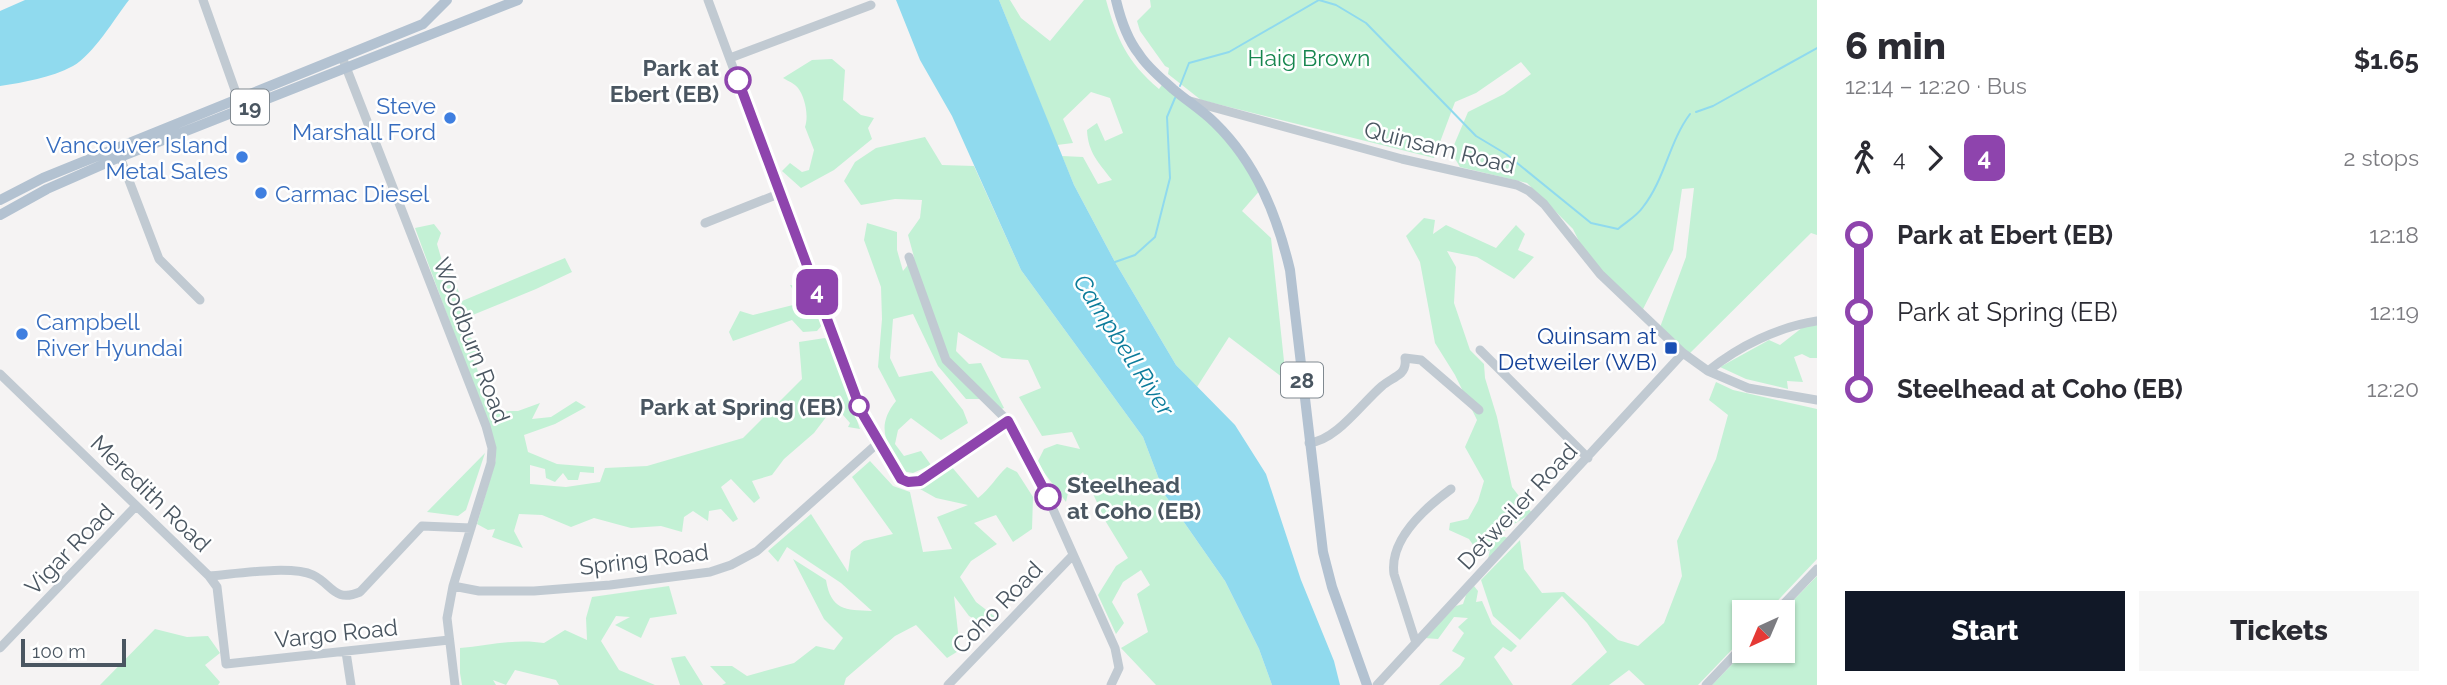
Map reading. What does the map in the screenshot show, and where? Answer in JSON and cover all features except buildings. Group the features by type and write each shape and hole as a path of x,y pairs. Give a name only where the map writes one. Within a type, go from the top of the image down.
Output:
{"main road":[{"name":"19","path":"0,200 44,178 423,24 447,0"},
{"name":"19","path":"0,215 47,189 120,157 346,69 503,2 518,0"},
{"name":"28","path":"1116,0 1139,54 1173,89 1215,123 1242,154 1262,188 1281,232 1290,270 1323,552 1332,587 1367,685"}],"street":[{"path":"203,0 242,110"},
{"path":"708,0 862,413 901,479 908,482 920,481 1008,421"},
{"path":"730,58 872,5"},
{"name":"Woodburn Road","path":"342,57 492,448 491,463 453,586 447,618 455,685"},
{"name":"Quinsam Road","path":"1188,100 1402,159 1523,188 1544,204 1600,274 1683,353 1708,371 1748,388 1817,400"},
{"path":"120,157 159,258 200,300"},
{"path":"705,223 781,193"},
{"path":"909,257 946,360 1008,421 1039,478 1115,648 1119,668 1111,685"},
{"path":"1708,371 1723,359 1771,334 1796,324 1817,321"},
{"path":"1480,350 1588,458"},
{"name":"Detweiler Road","path":"1377,685 1683,353"},
{"path":"1309,443 1319,442 1332,434 1383,385 1402,373 1406,365 1405,358 1422,359 1479,410"},
{"name":"Meredith Road","path":"0,374 209,576 217,587 226,664"},
{"name":"Spring Road","path":"453,586 493,591 585,587 710,572 732,565 757,551 879,442"},
{"path":"1549,509 1562,486"},
{"path":"1416,643 1392,563 1402,538 1433,502 1451,489"},
{"name":"Vigar Road","path":"0,648 136,506"},
{"path":"209,576 296,570 314,575 337,594 349,597 360,592 422,526 471,528"},
{"name":"Coho Road","path":"948,685 1073,555"},
{"path":"1787,600 1817,569"},
{"name":"Vargo Road","path":"226,664 449,640"},
{"path":"346,652 351,685"},
{"path":"1706,685 1732,658"}],"green space":[{"path":"999,0 1010,0 1021,18 1050,41 1084,0 1106,0 1119,38 1139,69 1159,89 1164,82 1204,110 1262,188 1242,211 1271,238 1286,380 1229,337 1197,387 1176,365 1115,262 1074,185 1062,156 1083,157 1098,184 1112,180 1092,151 1087,130 1097,123 1105,141 1123,133 1110,98 1091,92 1063,119 1073,143 1057,145"},
{"name":"Haig Brown","path":"1150,0 1817,0 1817,235 1811,233 1686,357 1659,330 1686,257 1694,188 1682,189 1673,250 1641,313 1594,272 1573,229 1527,183 1460,167 1451,152 1468,112 1504,94 1531,74 1521,62 1476,93 1455,102 1434,158 1201,100 1168,74 1169,68 1140,31 1137,21 1151,7"},
{"path":"832,59 845,70 843,100 861,115 874,118 868,128 872,139 834,170 801,188 782,171 790,163 802,172 809,170 814,150 805,127 803,96 796,86 783,78 812,60"},
{"path":"925,137 942,165 974,166 1021,270 1143,437 1165,495 1225,581 1259,649 1272,685 1156,685 1121,648 1148,632 1137,594 1150,585 1141,570 1123,582 1112,602 1124,623 1116,634 1098,595 1116,566 1128,558 1106,522 1083,472 1070,484 1066,502 1037,463 1044,449 1057,444 1080,449 1072,432 1042,436 1019,397 1041,388 1028,360 1002,358 958,332 956,351 969,364 981,363 1004,408 994,412 981,399 966,399 938,366 913,314 893,319 890,358 899,377 932,371 963,410 968,423 941,440 911,418 898,430 895,444 904,456 921,451 931,465 913,473 902,471 886,436 886,420 896,401 878,367 882,319 881,287 864,240 867,223 897,232 897,250 903,271 914,257 908,235 920,218 922,200 895,199 861,205 844,181 855,162 876,148"},
{"path":"1424,218 1435,220 1433,234 1446,225 1496,248 1516,225 1525,234 1518,250 1534,257 1514,279 1477,257 1447,251 1456,267 1454,303 1470,350 1484,364 1485,378 1497,417 1512,487 1532,513 1499,535 1508,538 1488,559 1490,550 1480,555 1469,539 1449,530 1450,523 1468,519 1478,501 1484,481 1465,447 1477,420 1455,375 1435,343 1420,262 1406,236"},
{"path":"434,224 441,233 437,244 442,261 454,279 462,301 565,258 572,272 458,321 466,334 479,344 478,354 473,359 494,411 518,411 540,403 532,419 551,417 576,401 586,407 555,424 524,435 528,452 557,464 594,467 594,473 580,472 578,480 568,480 563,473 555,482 546,478 545,469 530,465 530,484 566,487 600,482 605,468 647,466 743,438 802,379 799,342 825,338 830,343 860,429 848,427 850,423 843,415 843,408 833,408 814,433 784,459 772,475 752,481 760,498 754,503 731,479 721,487 738,519 733,522 721,509 709,511 708,521 693,511 684,517 682,532 661,526 631,528 594,518 571,527 542,515 519,514 514,531 523,548 492,537 495,529 488,530 477,524 496,459 493,439 415,228"},
{"path":"790,285 799,286 807,298 814,298 822,325 817,331 803,332 792,320 733,341 729,332 740,311 753,315 801,303"},
{"path":"1817,325 1817,358 1802,354 1794,357 1803,382 1787,381 1788,389 1746,379 1720,367 1769,340 1780,345 1803,327"},
{"path":"1716,382 1733,390 1817,409 1817,559 1778,600 1732,600 1732,650 1698,685 1645,685 1629,670 1609,685 1571,685 1607,652 1587,623 1562,596 1520,640 1493,616 1481,580 1520,540 1524,569 1542,593 1564,592 1618,640 1638,646 1664,623 1682,576 1677,541 1716,459 1728,415 1709,400"},
{"path":"485,453 466,510 458,516 427,512"},
{"path":"870,461 893,486 910,492 923,552 952,549 937,517 968,505 936,498 920,489 951,466 978,498 1007,467 1017,472 1033,497 1032,529 1013,542 996,515 974,523 997,544 971,561 960,577 976,602 998,619 989,627 969,616 954,596 960,650 947,658 916,625 895,636 846,678 844,685 722,685 726,683 710,666 732,666 747,676 794,663 816,646 834,650 843,638 824,619 793,559 826,580 828,590 836,603 847,609 872,611 841,583 787,547 778,562 768,551 811,514 848,572 851,551 864,541 893,534 852,477"},
{"path":"1817,576 1817,685 1712,685 1733,663 1796,663 1796,600 1794,600"},
{"path":"669,586 677,614 650,618 641,638 615,625 630,617 616,616 601,641 619,670 655,685 559,685 556,680 515,670 506,685 493,680 496,685 462,685 460,648 512,642 544,643 565,630 587,640 586,618 592,597"},
{"path":"1474,586 1478,591 1476,602 1482,601 1492,624 1517,646 1511,652 1503,647 1494,657 1513,685 1439,685 1465,658 1452,651 1464,633 1458,627 1468,618 1454,617 1438,639 1424,638 1456,606 1463,604 1466,595"},
{"path":"155,629 187,637 208,636 220,653 205,665 220,682 218,685 100,685"},
{"path":"685,656 703,685 680,685 671,658"}],"water":[{"path":"25,0 129,0 81,61 46,77 0,86 0,11"},
{"name":"Campbell River","path":"896,0 999,0 1074,185 1115,262 1176,365 1235,425 1266,474 1301,580 1334,661 1340,685 1272,685 1259,649 1225,581 1165,495 1143,437 1021,270 952,116 920,60"}],"waterway":[{"path":"1180,86 1189,63 1229,52 1319,0 1336,5 1366,23 1476,136 1506,154 1591,223 1618,229 1638,213 1650,196 1690,114"},
{"path":"1696,112 1713,106 1817,48"},
{"path":"1115,262 1135,255 1155,237 1170,178 1167,117 1175,98"}],"bus line":[{"name":"4","path":"738,80 862,413 901,479 908,482 920,481 1008,421 1048,497"}],"place":[{"name":"Park at Ebert (EB)","path":"738,80"},
{"name":"Steve Marshall Ford","path":"450,118"},
{"name":"Vancouver Island Metal Sales","path":"242,157"},
{"name":"Carmac Diesel","path":"261,193"},
{"name":"Campbell River Hyundai","path":"22,334"},
{"name":"Quinsam at Detweiler (WB)","path":"1671,348"},
{"name":"Park at Spring (EB)","path":"859,406"},
{"name":"Steelhead at Coho (EB)","path":"1048,497"}]}
